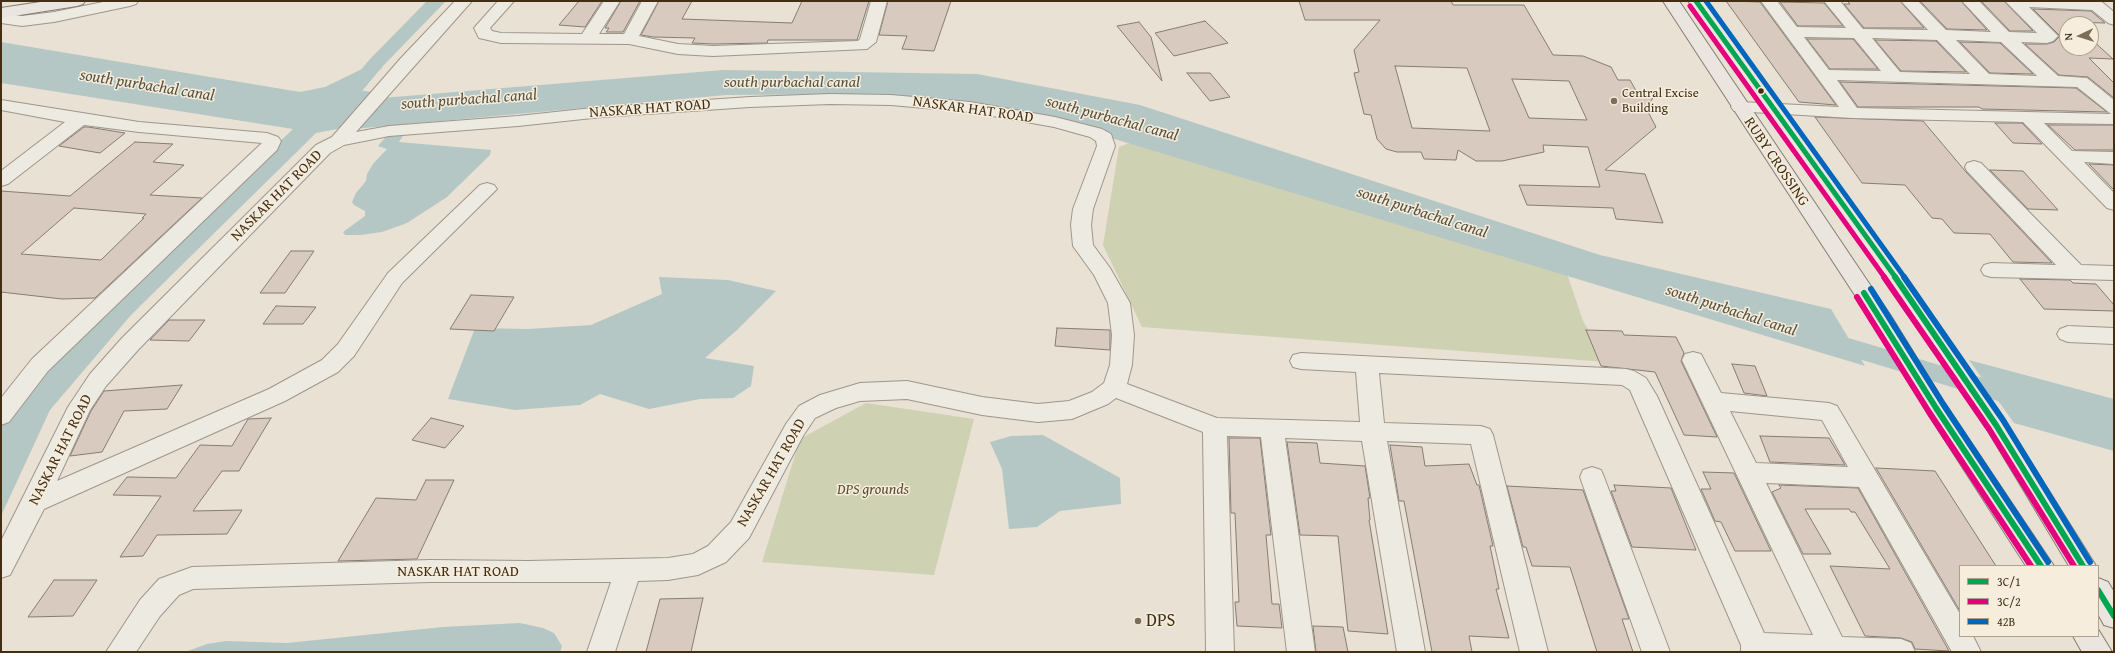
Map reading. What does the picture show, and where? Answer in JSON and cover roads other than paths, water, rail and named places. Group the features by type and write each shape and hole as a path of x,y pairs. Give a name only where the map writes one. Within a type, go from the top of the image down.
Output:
{"main road":[{"path":"1,13 77,1"},
{"name":"RUBY CROSSING","path":"1671,1 1883,321 1936,408 2040,565"},
{"path":"1696,1 1760,92 1775,109 1887,266 1928,328 1996,425 2082,565"},
{"path":"2099,592 2114,616"},
{"path":"2088,637 2098,652"}],"street":[{"path":"1,18 22,21 54,17 130,1"},
{"path":"338,141 376,99 406,62 464,1"},
{"path":"506,1 482,28 485,35 501,38 629,39 692,50 861,46 868,42 879,1"},
{"path":"587,39 612,1"},
{"path":"629,39 650,1"},
{"path":"1769,1 1852,112"},
{"path":"1832,1 1895,77"},
{"path":"1909,1 1984,79"},
{"path":"1970,1 2005,37 2053,81"},
{"path":"1793,32 1942,34 2047,38 2050,36 2014,2"},
{"path":"2014,2 2096,5 2114,20"},
{"path":"1825,75 2081,82 2114,109"},
{"name":"NASKAR HAT ROAD","path":"1,567 35,502 80,407 98,380 130,344 323,149 338,141 389,131 518,121 594,112 750,102 830,99 891,100 970,106 1012,113 1096,133 1105,138 1106,146 1083,209 1080,225 1083,246 1104,273 1119,303 1123,335 1121,366 1114,388 1100,398 1072,410 1038,413 982,406 907,390 860,392 828,401 807,412 794,430 740,530 717,554 698,564 668,569 430,571 192,578 169,587 150,608 120,652"},
{"path":"1,105 80,119 139,127 266,138 272,141 270,146 40,365 16,394 1,416"},
{"path":"1740,107 2114,120"},
{"path":"2028,117 2114,204"},
{"path":"1,180 80,119"},
{"path":"2066,156 2114,158"},
{"path":"1974,167 2076,273"},
{"path":"35,502 278,395 330,366 346,350 395,278 487,189"},
{"path":"1991,270 2114,273"},
{"path":"2068,334 2114,336"},
{"path":"1693,360 1750,473 1834,649"},
{"path":"1300,361 1626,377 1638,384 1645,396 1755,648 1901,652"},
{"path":"1367,365 1373,432 1411,652"},
{"path":"1114,388 1215,426 1481,435 1534,652"},
{"path":"1714,401 1830,412 1967,652"},
{"path":"1215,426 1220,652"},
{"path":"1272,428 1301,652"},
{"path":"1750,473 1866,477"},
{"path":"1592,477 1656,652"},
{"path":"601,652 628,570"}],"water":[{"path":"1,42 300,92 325,87 364,68 383,67 357,90 373,92 342,128 316,133 131,315 50,410 1,516 1,419 41,369 293,129 1,83"},
{"path":"723,70 977,74 1140,105 1600,255 1831,309 1865,366 1022,111 882,94 726,95 353,129 382,98"},
{"path":"390,132 405,133 399,142 491,150 490,155 447,197 407,223 382,232 361,235 345,235 343,232 365,216 365,211 354,205 352,202 356,193 366,181 367,174 373,164 387,149 378,146"},
{"path":"659,277 728,280 776,291 737,330 705,358 754,366 751,386 733,398 700,399 649,409 600,394 580,405 515,410 448,399 475,328 528,329 591,325 662,294"},
{"path":"1969,360 2114,399 2114,451 2014,423"},
{"path":"1043,435 1120,478 1121,504 1060,511 1037,527 1009,529 1002,469 990,442 1011,436"},
{"path":"520,623 543,628 554,633 562,646 560,652 185,652 207,644 226,641 287,643 443,627"}],"waterway":[{"path":"351,92 376,63 437,1"},
{"name":"south purbachal canal","path":"1825,340 2021,399"}],"place":[{"name":"Central Excise Building","path":"1614,101"},
{"name":"DPS","path":"1138,621"}],"park label":[{"name":"DPS grounds","path":"873,490"}]}
